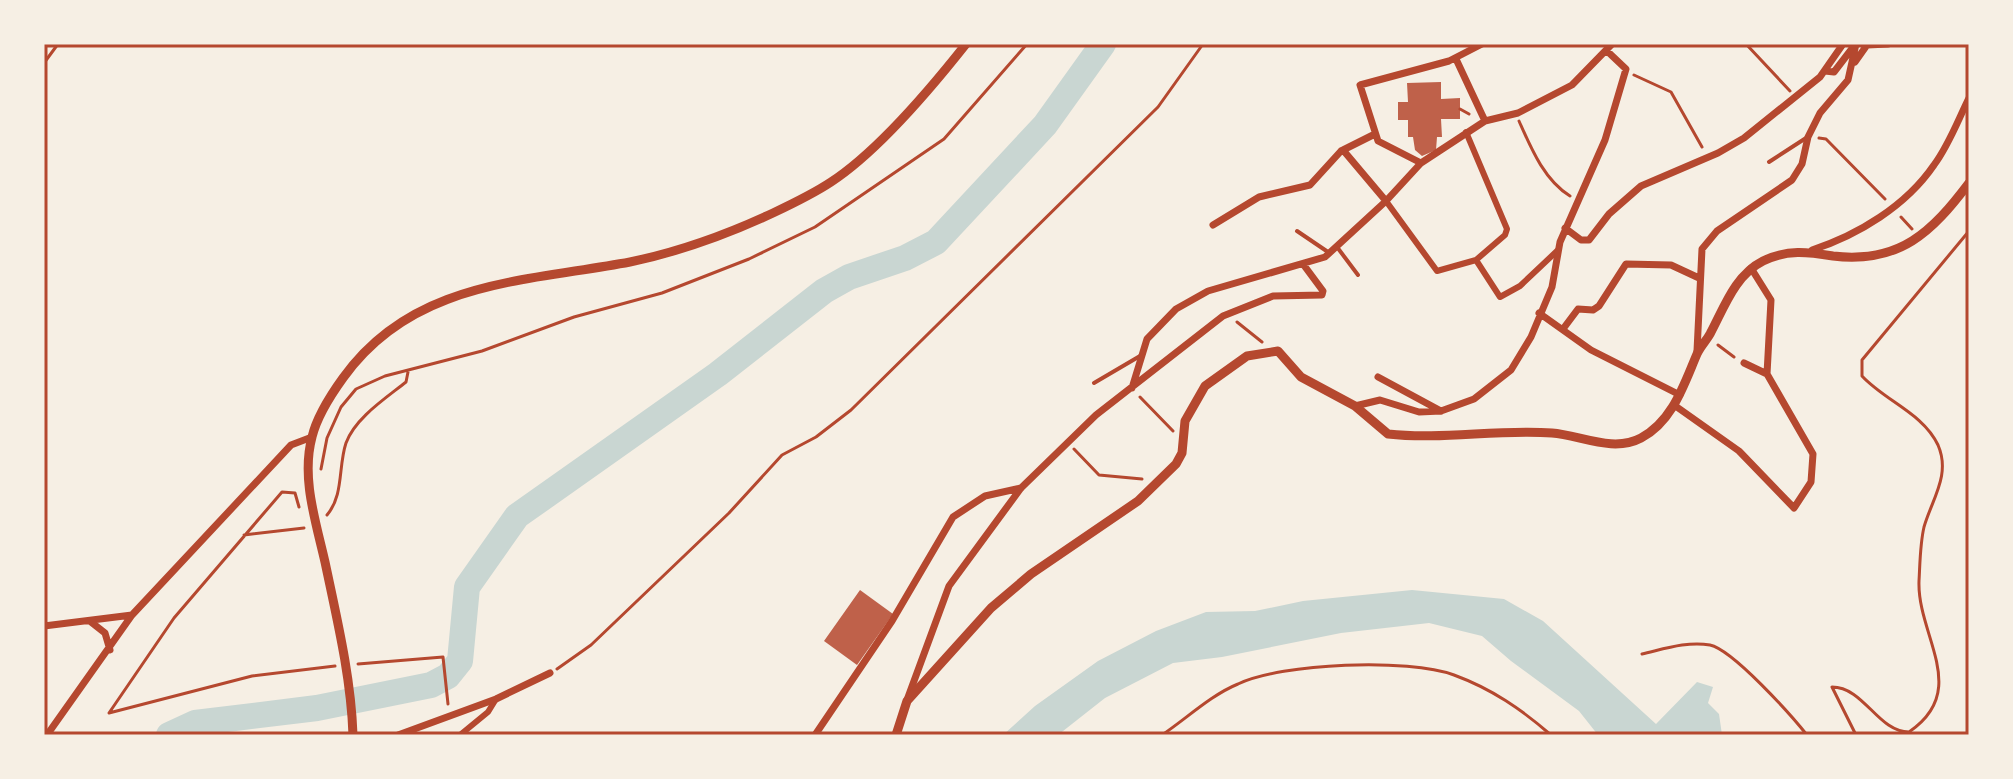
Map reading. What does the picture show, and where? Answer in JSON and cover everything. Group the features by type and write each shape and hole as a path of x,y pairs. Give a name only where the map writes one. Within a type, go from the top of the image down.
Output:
{"street":[{"path":"353,735 342,647 308,473 312,437 329,398 354,362 380,337 413,313 440,300 502,283 633,261 716,237 771,214 833,181 893,127 966,44"},
{"path":"1421,163 1384,145 1375,134 1360,85 1456,59 1482,44"},
{"path":"1565,228 1581,240 1589,240 1609,214 1641,186 1744,138 1825,71 1843,44"},
{"path":"1825,71 1835,71 1856,44"},
{"path":"1852,69 1856,44"},
{"path":"1697,353 1700,254 1708,239 1789,183 1805,154 1808,137 1820,113 1843,88 1867,45 1888,44"},
{"path":"1132,388 1140,356 1159,324 1192,298 1330,253 1386,201 1421,163 1485,121 1515,114 1572,85 1609,48 1626,69 1605,140 1565,228 1557,251 1552,287 1528,344 1506,376 1474,399 1441,411 1411,410 1380,400 1355,406"},
{"path":"1456,59 1485,121"},
{"path":"907,701 1008,593 1153,488 1181,457 1182,429 1205,386 1243,358 1271,350 1281,353 1306,381 1355,406 1388,434 1551,433 1622,444 1648,434 1674,405 1697,353 1738,282 1751,268 1777,255 1812,250 1850,234 1893,208 1936,163 1969,98"},
{"path":"1343,150 1386,201 1438,272 1476,260 1507,229 1466,132"},
{"path":"1213,225 1259,197 1310,185 1343,150 1375,134"},
{"path":"1812,250 1838,256 1900,249 1920,237 1969,183"},
{"path":"1476,260 1497,295 1503,298 1557,251"},
{"path":"896,735 949,586 1021,488 1096,415 1228,313 1273,296 1322,295 1323,291 1303,264"},
{"path":"1563,329 1578,309 1593,310 1599,306 1626,264 1666,264 1699,278"},
{"path":"1674,405 1739,451 1794,508 1811,482 1813,454 1767,374 1771,300 1751,268"},
{"path":"1539,313 1591,350 1680,395"},
{"path":"1744,363 1767,374"},
{"path":"1378,377 1441,411"},
{"path":"47,735 132,615 291,445 312,437"},
{"path":"815,735 892,621 953,517 985,496 1021,488"},
{"path":"44,626 132,615"},
{"path":"91,622 105,633 110,650"},
{"path":"398,735 496,699 550,673"},
{"path":"460,735 488,712 496,699"}],"lane":[{"path":"1769,162 1808,137"},
{"path":"1297,231 1330,253"},
{"path":"1337,247 1358,275"},
{"path":"1094,383 1140,356"}],"path":[{"path":"44,63 58,44"},
{"path":"321,471 327,438 341,407 356,389 408,370 482,351 574,317 662,293 749,259 815,227 944,139 1027,44"},
{"path":"550,673 591,645 729,513 782,455 816,437 851,410 1158,107 1203,44"},
{"path":"1746,44 1795,96"},
{"path":"1626,69 1650,84 1671,92 1707,157"},
{"path":"1460,109 1474,117"},
{"path":"1515,114 1549,177 1561,190 1577,200"},
{"path":"1805,154 1818,139 1824,137 1920,237"},
{"path":"1856,735 1832,687 1852,694 1894,730 1909,732 1932,710 1940,685 1919,581 1923,534 1942,479 1941,456 1925,427 1862,376 1862,360 1969,231"},
{"path":"1228,313 1271,350"},
{"path":"1708,338 1744,363"},
{"path":"320,522 330,512 338,496 346,442 358,424 406,382 408,370"},
{"path":"1132,388 1169,429 1182,429"},
{"path":"1069,443 1099,475 1139,478 1153,488"},
{"path":"313,507 299,507 295,493 282,492 174,618 109,713 252,676 337,666"},
{"path":"244,535 310,526"},
{"path":"1642,654 1689,643 1714,646 1781,702 1807,735"},
{"path":"352,664 443,657 447,694"},
{"path":"1162,735 1238,684 1298,667 1378,665 1451,673 1513,702 1551,735"}],"shaded area":[{"path":"1412,590 1504,599 1543,621 1656,724 1697,682 1713,687 1708,703 1719,714 1722,735 1598,735 1579,711 1482,636 1429,623 1341,633 1222,657 1173,663 1105,698 1058,735 1003,735 1035,706 1098,661 1156,631 1206,612 1255,611 1303,601"}],"building":[{"path":"1441,82 1441,99 1460,98 1460,119 1441,119 1442,137 1437,137 1436,150 1422,156 1415,150 1413,137 1408,137 1408,120 1398,120 1398,102 1408,102 1407,83"},
{"path":"860,590 893,614 857,665 824,641"}],"waterway":[{"path":"169,735 195,723 317,708 431,685 448,676 460,661 467,587 517,516 718,374 824,291 849,277 905,258 936,242 1045,125 1103,44"}]}
